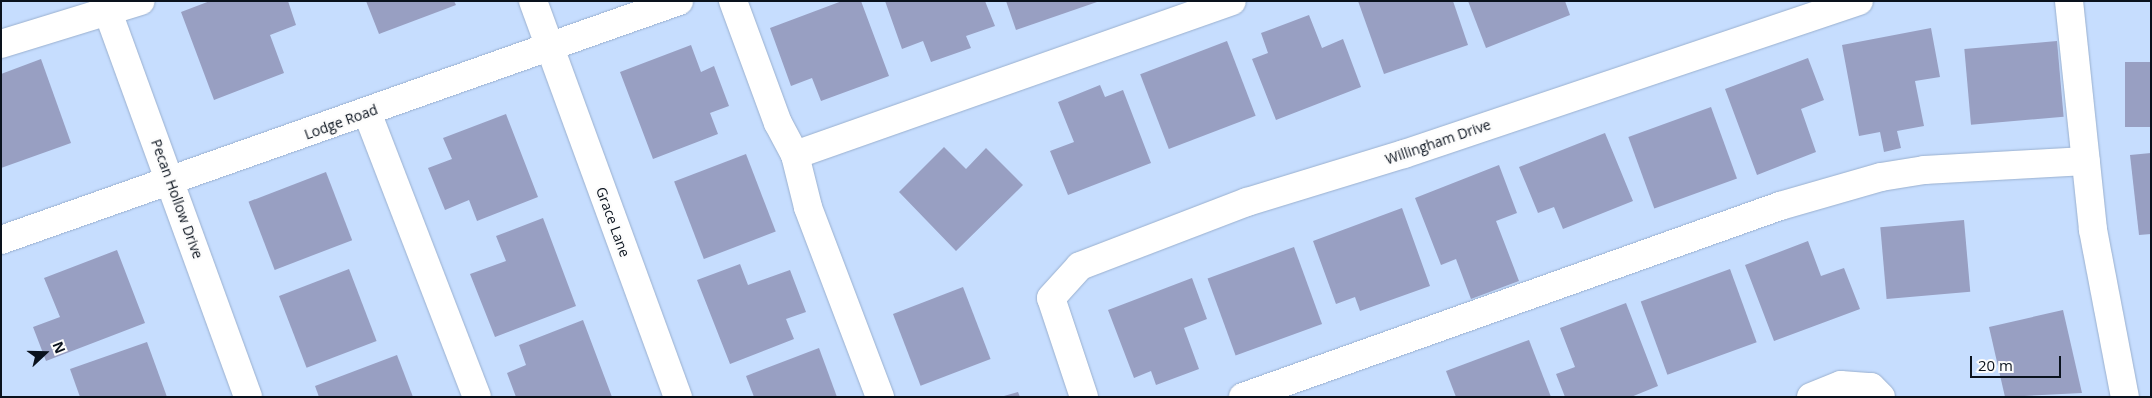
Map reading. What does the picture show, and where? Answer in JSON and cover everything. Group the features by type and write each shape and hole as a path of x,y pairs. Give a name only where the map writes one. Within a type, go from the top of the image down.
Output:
{"street":[{"path":"1,44 106,7 141,1"},
{"name":"Grace Lane","path":"533,1 678,397"},
{"name":"Lodge Road","path":"1,240 171,183 679,1"},
{"path":"733,1 778,123 795,155 808,207 880,397"},
{"path":"795,155 1232,1"},
{"name":"Willingham Drive","path":"1084,397 1056,319 1051,298 1080,266 1247,202 1404,154 1859,1"},
{"path":"2069,1 2093,230 2125,397"},
{"name":"Pecan Hollow Drive","path":"106,7 248,397"},
{"path":"367,112 477,397"},
{"path":"1243,397 1285,390 1780,206 1881,176 1924,170 2086,161"},
{"path":"1811,397 1841,385 1871,387 1880,397"}],"building":[{"path":"210,1 288,1 296,25 270,35 284,73 214,100 181,12"},
{"path":"366,1 454,1 456,5 379,34"},
{"path":"842,1 861,1 889,76 821,101 812,78 791,86 770,28"},
{"path":"885,1 985,1 995,26 966,36 971,48 931,62 923,41 902,49"},
{"path":"1006,1 1097,1 1097,2 1016,30"},
{"path":"1358,1 1453,1 1468,45 1384,74"},
{"path":"1468,1 1565,1 1570,15 1486,48"},
{"path":"1309,15 1322,48 1343,39 1361,87 1276,120 1252,59 1268,53 1261,33"},
{"path":"1931,28 1940,77 1915,81 1924,126 1897,131 1901,148 1884,152 1880,132 1859,136 1842,45"},
{"path":"1227,41 1256,116 1169,149 1140,74"},
{"path":"2057,41 2064,117 1971,125 1964,49"},
{"path":"691,45 701,72 714,66 729,106 710,113 718,134 653,159 620,72"},
{"path":"1808,58 1824,100 1801,109 1816,152 1757,175 1725,89"},
{"path":"41,59 71,143 1,168 1,74"},
{"path":"2125,62 2151,62 2151,127 2125,127"},
{"path":"1100,85 1105,97 1123,90 1151,163 1068,195 1050,151 1074,142 1058,102"},
{"path":"1711,107 1737,178 1654,209 1628,137"},
{"path":"506,114 538,197 477,221 469,200 445,210 428,168 452,159 443,138"},
{"path":"1605,133 1633,201 1563,229 1554,207 1538,213 1519,167"},
{"path":"944,147 966,169 986,148 1023,185 956,251 899,192"},
{"path":"2151,153 2151,234 2139,235 2130,155"},
{"path":"746,154 776,231 704,259 674,182"},
{"path":"1499,165 1517,213 1496,221 1519,281 1471,299 1456,259 1441,265 1415,198"},
{"path":"326,172 352,240 275,270 249,202"},
{"path":"1402,208 1430,286 1360,311 1355,297 1336,304 1313,241"},
{"path":"543,218 576,306 495,337 470,274 506,261 496,236"},
{"path":"1964,220 1970,292 1887,299 1880,227"},
{"path":"1808,241 1821,276 1844,268 1860,309 1774,341 1745,265"},
{"path":"1294,247 1322,324 1236,356 1208,278"},
{"path":"117,250 145,323 46,361 33,327 60,317 44,278"},
{"path":"740,264 748,285 790,270 806,312 786,319 794,339 730,364 697,280"},
{"path":"349,269 377,341 307,368 279,296"},
{"path":"1730,269 1757,342 1667,375 1641,301"},
{"path":"1192,278 1207,319 1184,328 1199,369 1156,385 1151,371 1134,378 1108,310"},
{"path":"963,287 991,359 921,386 893,314"},
{"path":"1626,303 1658,386 1631,397 1565,397 1556,374 1575,367 1560,328"},
{"path":"2063,310 2082,393 2005,397 1989,327"},
{"path":"583,320 612,397 516,397 507,373 526,365 519,345"},
{"path":"1529,340 1551,397 1456,397 1446,371"},
{"path":"147,342 167,397 80,397 70,369"},
{"path":"819,348 837,397 754,397 746,376"},
{"path":"397,355 413,397 319,397 315,386"},
{"path":"1018,392 1020,397 1004,397 1004,396"}]}
